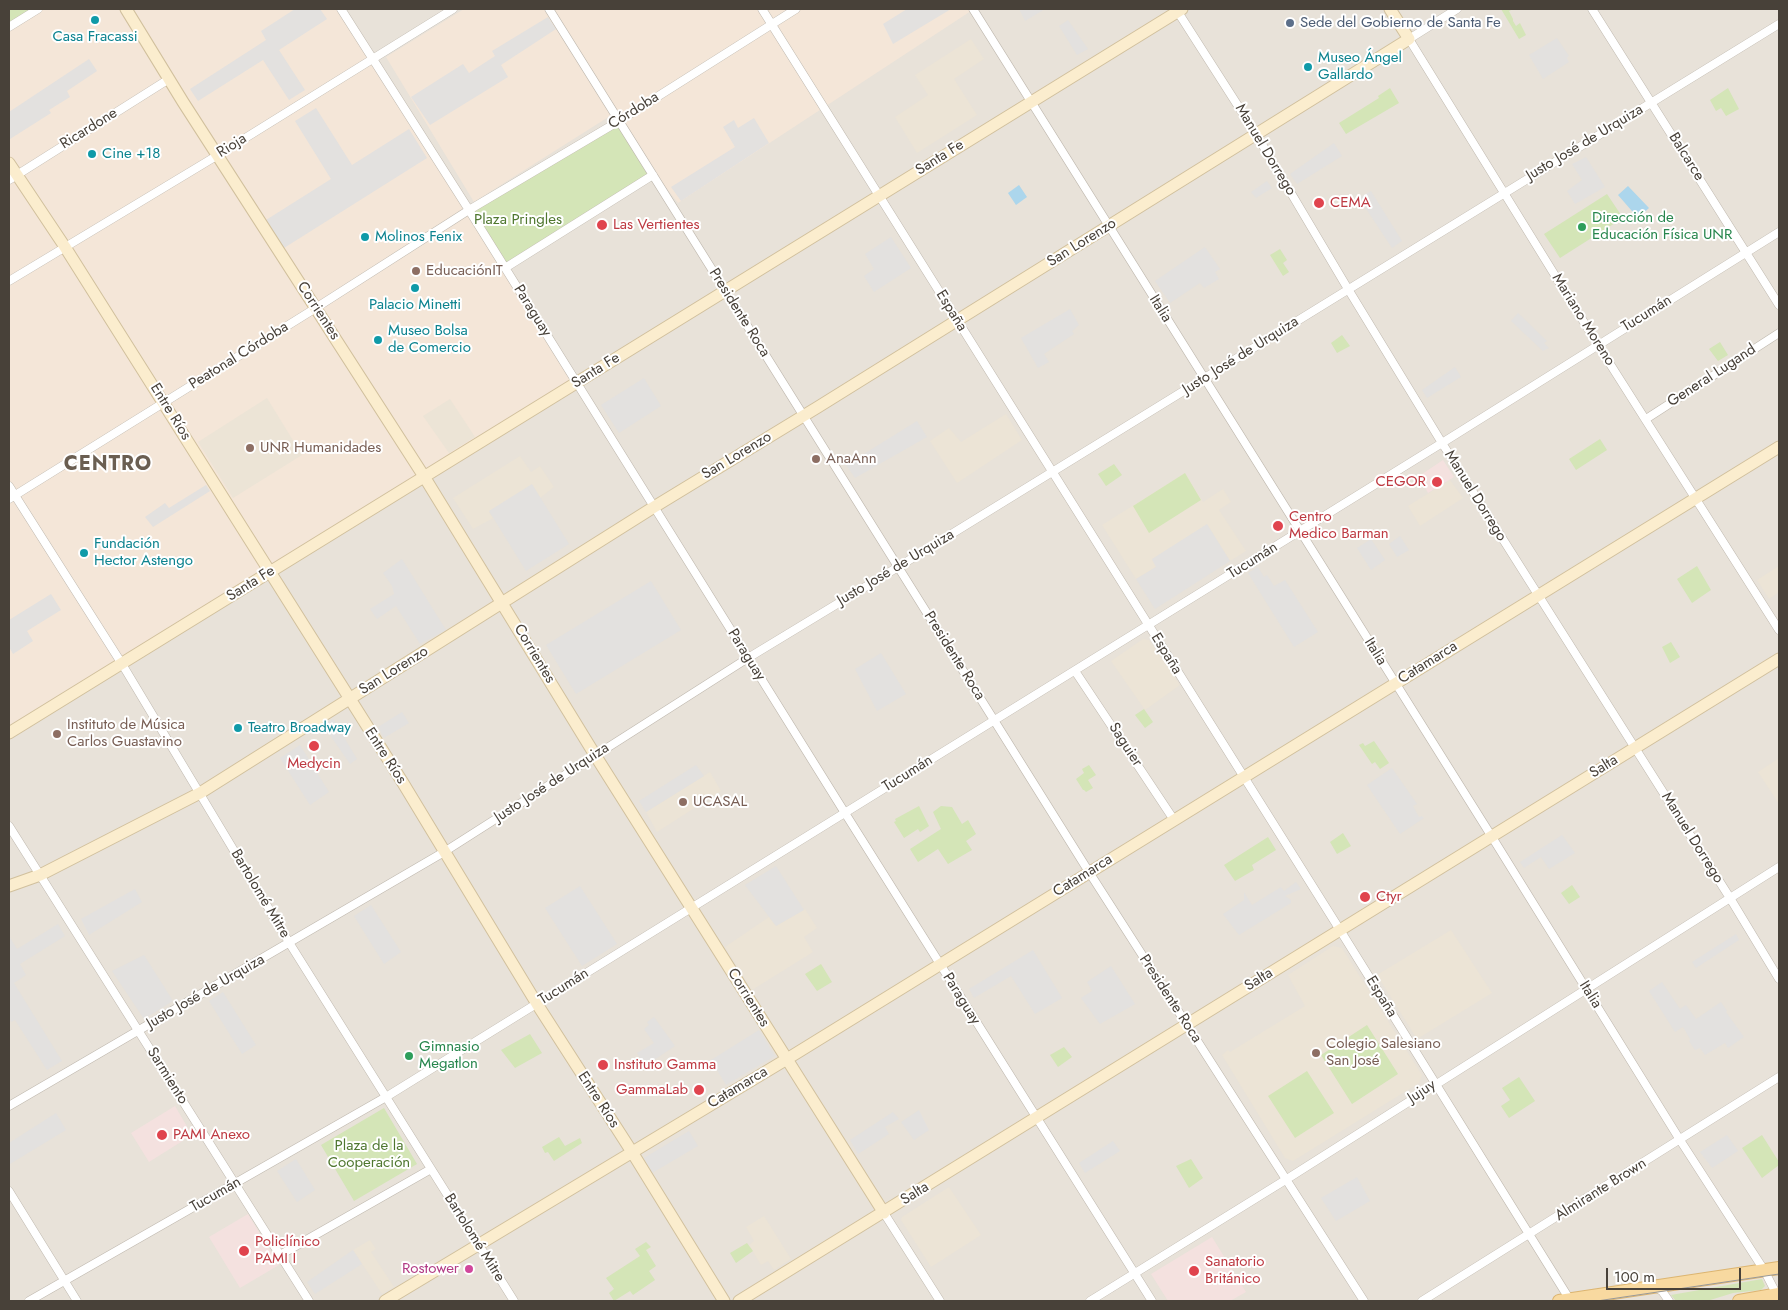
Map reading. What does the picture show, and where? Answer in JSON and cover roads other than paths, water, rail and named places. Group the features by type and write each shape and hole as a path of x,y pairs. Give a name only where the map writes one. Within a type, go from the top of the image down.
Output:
{"main road":[{"name":"Corrientes","path":"126,9 425,478 503,602 595,755 884,1213"},
{"name":"Mariano Moreno","path":"1390,9 1409,39"},
{"name":"Santa Fe","path":"9,733 425,478 1179,10"},
{"name":"San Lorenzo","path":"9,886 40,875 200,793 654,507 804,416 1409,39"},
{"name":"Entre Ríos","path":"9,163 13,177 65,247 164,403 402,783 537,1004 632,1152 724,1301"},
{"name":"Catamarca","path":"385,1301 787,1059 1779,447"},
{"name":"Salta","path":"739,1301 1779,659"},
{"path":"1564,1300 1779,1268"},
{"path":"1739,1301 1778,1294"}],"street":[{"path":"9,27 38,9"},
{"name":"Paraguay","path":"341,9 469,210 1036,1119 1152,1301"},
{"name":"Rioja","path":"9,280 218,156 453,9"},
{"name":"Presidente Roca","path":"549,9 1089,872 1364,1301"},
{"name":"España","path":"762,9 1340,930 1529,1235 1564,1300"},
{"name":"Córdoba","path":"469,210 619,121 796,9"},
{"name":"Italia","path":"972,9 1778,1294"},
{"name":"San Lorenzo","path":"1409,39 1457,9"},
{"name":"Balcarce","path":"1592,9 1779,305"},
{"name":"Manuel Dorrego","path":"1179,10 1256,134 1442,444 1730,898 1779,979"},
{"name":"Justo José de Urquiza","path":"9,1106 290,944 444,852 748,658 1779,24"},
{"name":"Mariano Moreno","path":"1409,39 1598,345 1779,630"},
{"name":"Ricardone","path":"13,177 169,79"},
{"path":"505,268 652,175"},
{"name":"Peatonal Córdoba","path":"12,498 469,210"},
{"name":"Tucumán","path":"29,1301 386,1097 1442,444 1779,232"},
{"name":"General Lugand","path":"1646,418 1779,333"},
{"name":"Bartolomé Mitre","path":"9,486 12,498 122,664 290,944 514,1301"},
{"name":"Saguier","path":"1075,671 1174,820"},
{"name":"Sarmiento","path":"9,826 309,1301"},
{"name":"Jujuy","path":"1090,1301 1287,1179 1779,867"},
{"name":"Almirante Brown","path":"1422,1301 1779,1078"},
{"path":"280,1256 431,1169"},
{"path":"9,1191 77,1301"},
{"name":"Corrientes","path":"884,1213 940,1301"},
{"path":"1655,1287 1662,1291 1670,1301"}],"water":[{"path":"1019,185 1027,197 1016,205 1008,193"},
{"path":"1628,186 1649,208 1638,218 1618,195"}],"tram line":[{"path":"1597,1301 1779,1274"}],"place":[{"name":"Casa Fracassi","path":"95,20"},
{"name":"Sede del Gobierno de Santa Fe","path":"1290,23"},
{"name":"Museo Ángel Gallardo","path":"1308,67"},
{"name":"Cine +18","path":"92,154"},
{"name":"CEMA","path":"1319,203"},
{"name":"Las Vertientes","path":"602,225"},
{"name":"Dirección de Educación Física UNR","path":"1582,227"},
{"name":"Molinos Fenix","path":"365,237"},
{"name":"EducaciónIT","path":"416,271"},
{"name":"Palacio Minetti","path":"415,288"},
{"name":"Museo Bolsa de Comercio","path":"378,340"},
{"name":"UNR Humanidades","path":"250,448"},
{"name":"AnaAnn","path":"816,459"},
{"name":"CEGOR","path":"1437,482"},
{"name":"Centro Medico Barman","path":"1278,526"},
{"name":"Fundación Hector Astengo","path":"84,553"},
{"name":"Teatro Broadway","path":"238,728"},
{"name":"Instituto de Música Carlos Guastavino","path":"57,734"},
{"name":"Medycin","path":"314,746"},
{"name":"UCASAL","path":"683,802"},
{"name":"Ctyr","path":"1365,897"},
{"name":"Colegio Salesiano San José","path":"1316,1053"},
{"name":"Gimnasio Megatlon","path":"409,1056"},
{"name":"Instituto Gamma","path":"603,1065"},
{"name":"GammaLab","path":"699,1090"},
{"name":"PAMI Anexo","path":"162,1135"},
{"name":"Policlínico PAMI I","path":"244,1251"},
{"name":"Rostower","path":"469,1269"},
{"name":"Sanatorio Británico","path":"1194,1271"}],"district":[{"name":"CENTRO","path":"108,465"}],"park label":[{"name":"Plaza Pringles","path":"518,220"},
{"name":"Plaza de la Cooperación","path":"369,1154"}]}
